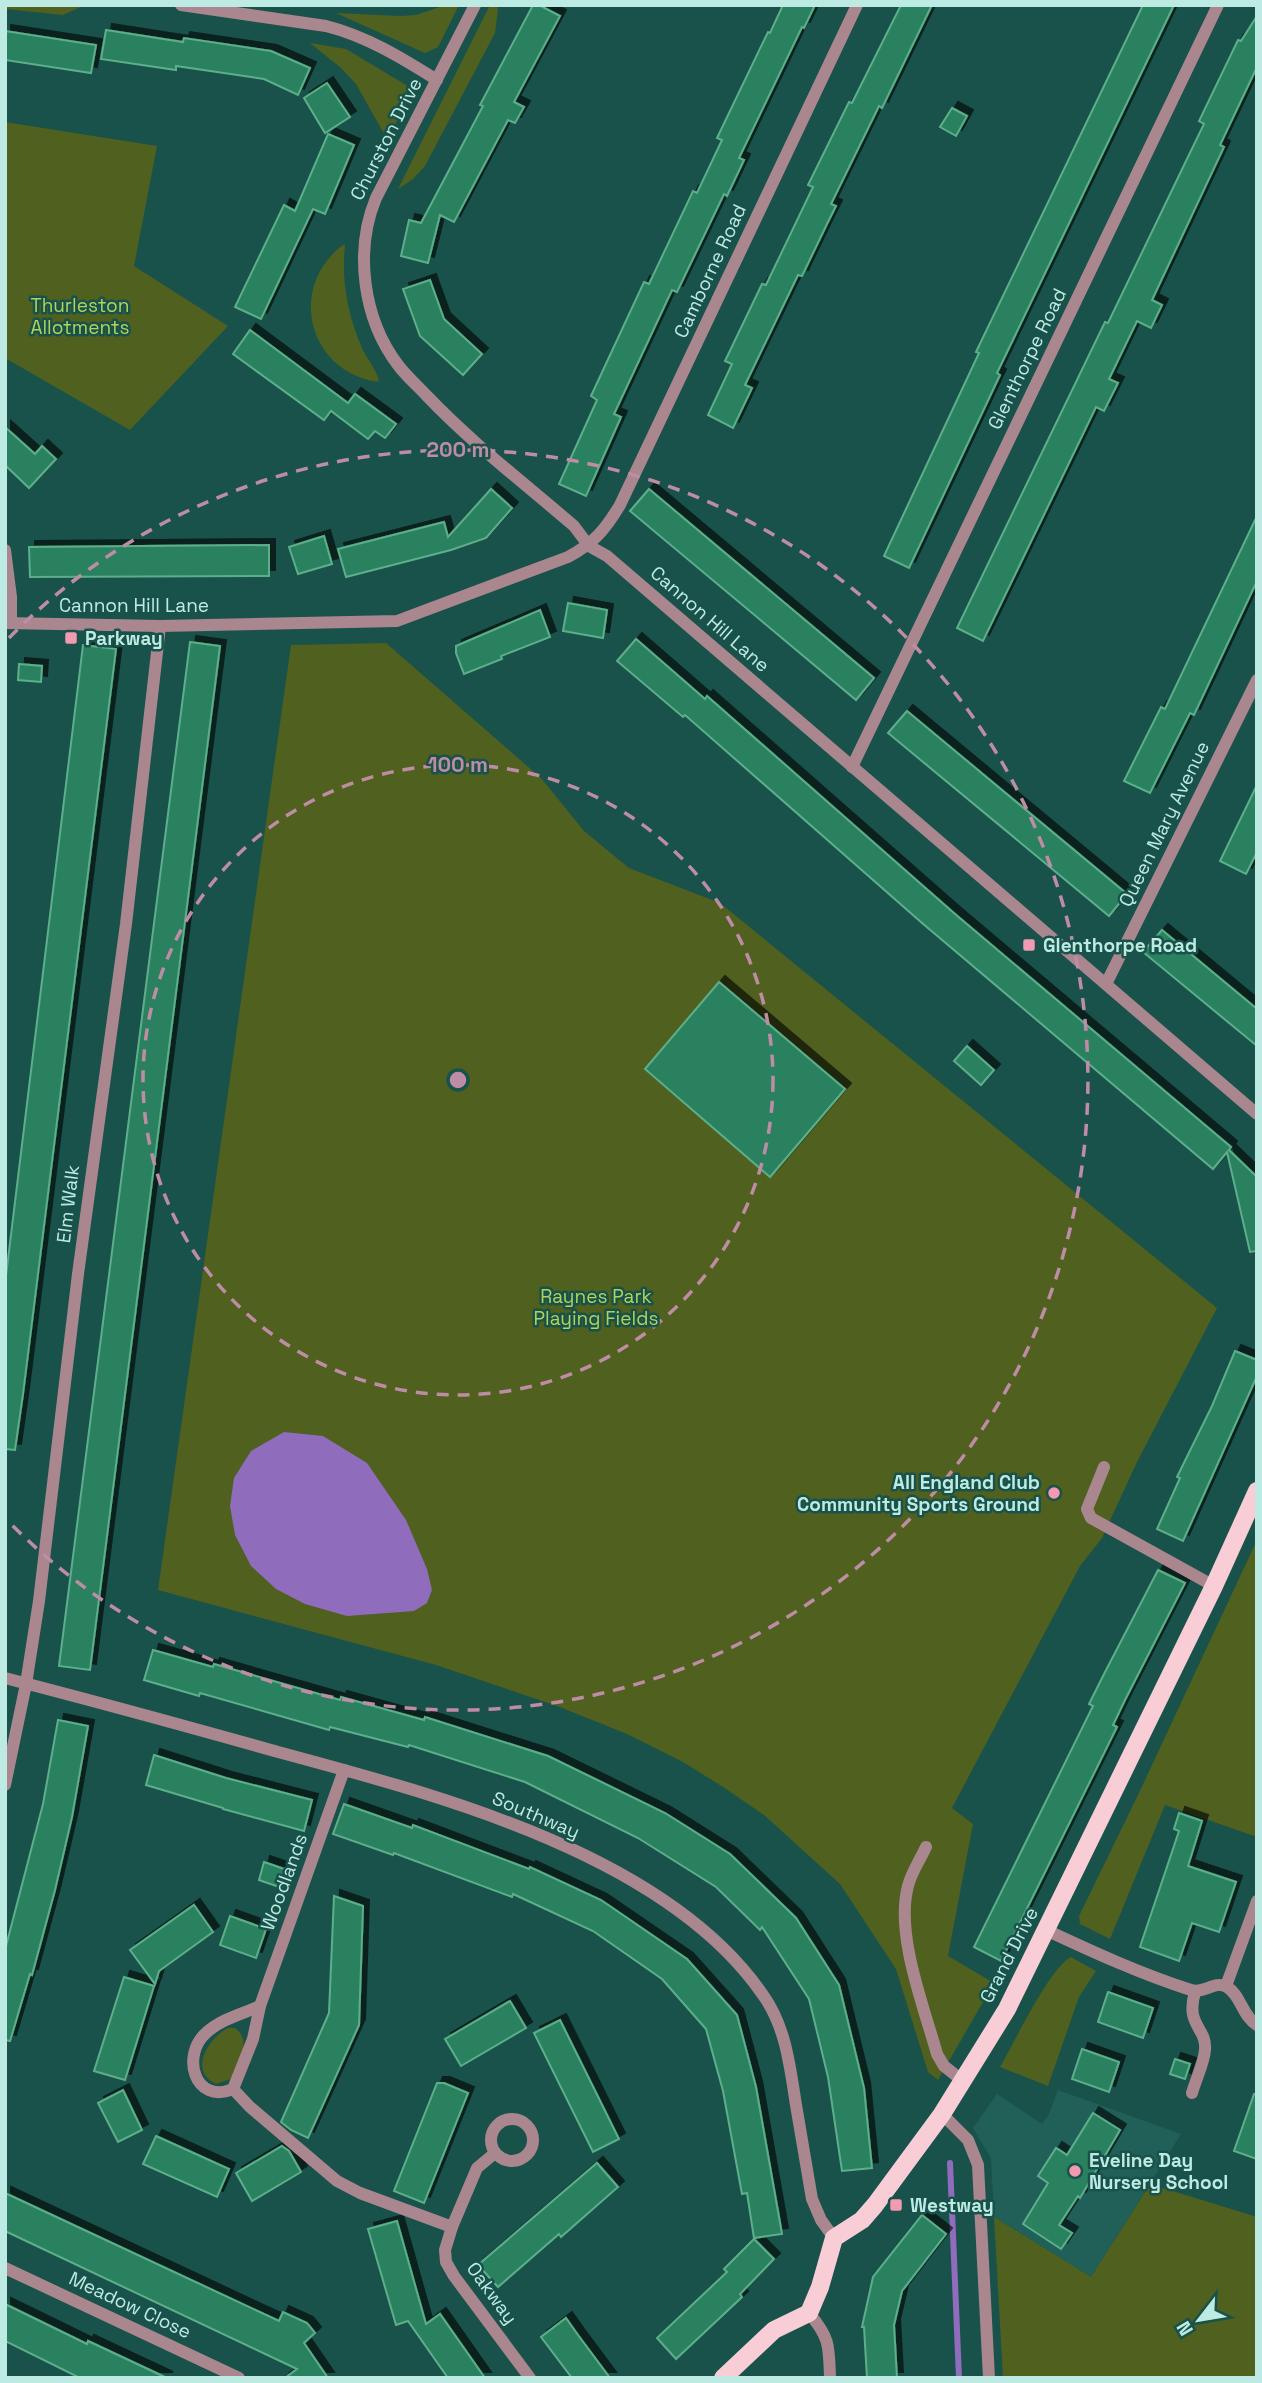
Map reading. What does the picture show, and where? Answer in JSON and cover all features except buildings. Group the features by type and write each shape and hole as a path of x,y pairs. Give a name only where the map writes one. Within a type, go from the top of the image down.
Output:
{"main road":[{"name":"Grand Drive","path":"834,2238 869,2213 942,2114 1007,2009 1214,1586 1257,1490"},
{"path":"723,2378 774,2330 789,2320 809,2313 820,2287 834,2238"}],"street":[{"path":"181,5 346,31 437,80"},
{"name":"Churston Drive","path":"475,5 368,218 363,240 367,292 383,340 398,365 450,420 574,527 589,546"},
{"name":"Camborne Road","path":"589,546 607,527 620,505 857,5"},
{"name":"Glenthorpe Road","path":"852,767 1218,5"},
{"name":"Cannon Hill Lane","path":"8,623 160,626 397,621 568,557 589,546 607,556 1256,1112"},
{"path":"5,550 11,597 8,623"},
{"name":"Elm Walk","path":"5,1785 26,1684 41,1587 103,1081 126,924 160,626"},
{"name":"Queen Mary Avenue","path":"1106,984 1257,680"},
{"path":"1104,1467 1087,1509 1091,1518 1214,1586"},
{"name":"Southway","path":"5,1678 344,1770 509,1821 622,1875 687,1916 744,1969 777,2018 786,2046 812,2199 821,2220 834,2238"},
{"name":"Woodlands","path":"233,2089 253,2039 260,2006 344,1770"},
{"path":"926,1847 908,1886 905,1910 907,1945 937,2054 944,2066 963,2081"},
{"path":"1226,1986 1257,1901"},
{"path":"1046,1930 1112,1961 1195,1992 1217,1985 1226,1986 1234,1993 1251,2022 1257,2025"},
{"path":"1192,2093 1206,2049 1193,2018 1195,1992"},
{"path":"260,2006 220,2023 204,2034 196,2048 192,2066 197,2080 207,2090 220,2094 233,2089 250,2107 337,2181 360,2193 452,2227"},
{"path":"942,2114 968,2140 978,2165 989,2378"},
{"name":"Oakway","path":"495,2153 477,2168 452,2227 445,2250 446,2262 453,2276 530,2378"},
{"name":"Meadow Close","path":"5,2268 239,2378"},
{"path":"809,2313 824,2332 830,2349 830,2378"}],"shaded area":[{"path":"284,1432 323,1436 367,1463 406,1520 427,1569 432,1590 427,1603 414,1611 347,1616 305,1604 276,1589 251,1566 235,1535 230,1506 234,1478 251,1451"},
{"name":"Eveline Day Nursery School","path":"1058,2090 1181,2134 1091,2277 994,2217 991,2158 973,2128 997,2094 1042,2124"}],"green space":[{"path":"5,5 85,5 63,15 5,9"},
{"path":"446,5 459,5 438,47 425,53 336,13 416,15"},
{"path":"490,5 497,5 498,9 495,33 425,166 413,179 398,189"},
{"path":"310,43 346,49 406,85 410,98 387,139 356,84"},
{"name":"Thurleston Allotments","path":"5,122 157,146 134,266 228,326 130,430 5,358"},
{"path":"343,245 349,310 362,348 379,382 355,375 336,363 322,346 313,326 311,305 315,283 325,263"},
{"name":"Raynes Park Playing Fields","path":"386,643 541,778 584,831 629,868 720,903 1217,1308 1137,1462 1102,1538 1080,1566 952,1808 973,1824 948,1956 994,1983 938,2080 928,2072 896,1969 840,1884 764,1815 723,1787 683,1762 627,1734 557,1706 436,1665 158,1590 291,645"},
{"path":"1257,1540 1257,1837 1165,1805 1110,1939 1080,1924 1079,1916"},
{"path":"1071,1957 1096,1971 1079,1997 1048,2086 1000,2067 1043,1990 1062,1964"},
{"path":"228,2028 235,2028 240,2033 243,2039 242,2052 231,2079 216,2084 203,2071 202,2063 208,2047"},
{"path":"1150,2184 1257,2217 1257,2378 1003,2378 994,2217 1091,2277"}],"waterway":[{"path":"950,2163 959,2378"}],"place":[{"name":"Parkway","path":"71,638"},
{"name":"Glenthorpe Road","path":"1029,945"},
{"name":"All England Club Community Sports Ground","path":"1054,1493"},
{"name":"Eveline Day Nursery School","path":"1075,2171"},
{"name":"Westway","path":"896,2205"}]}
